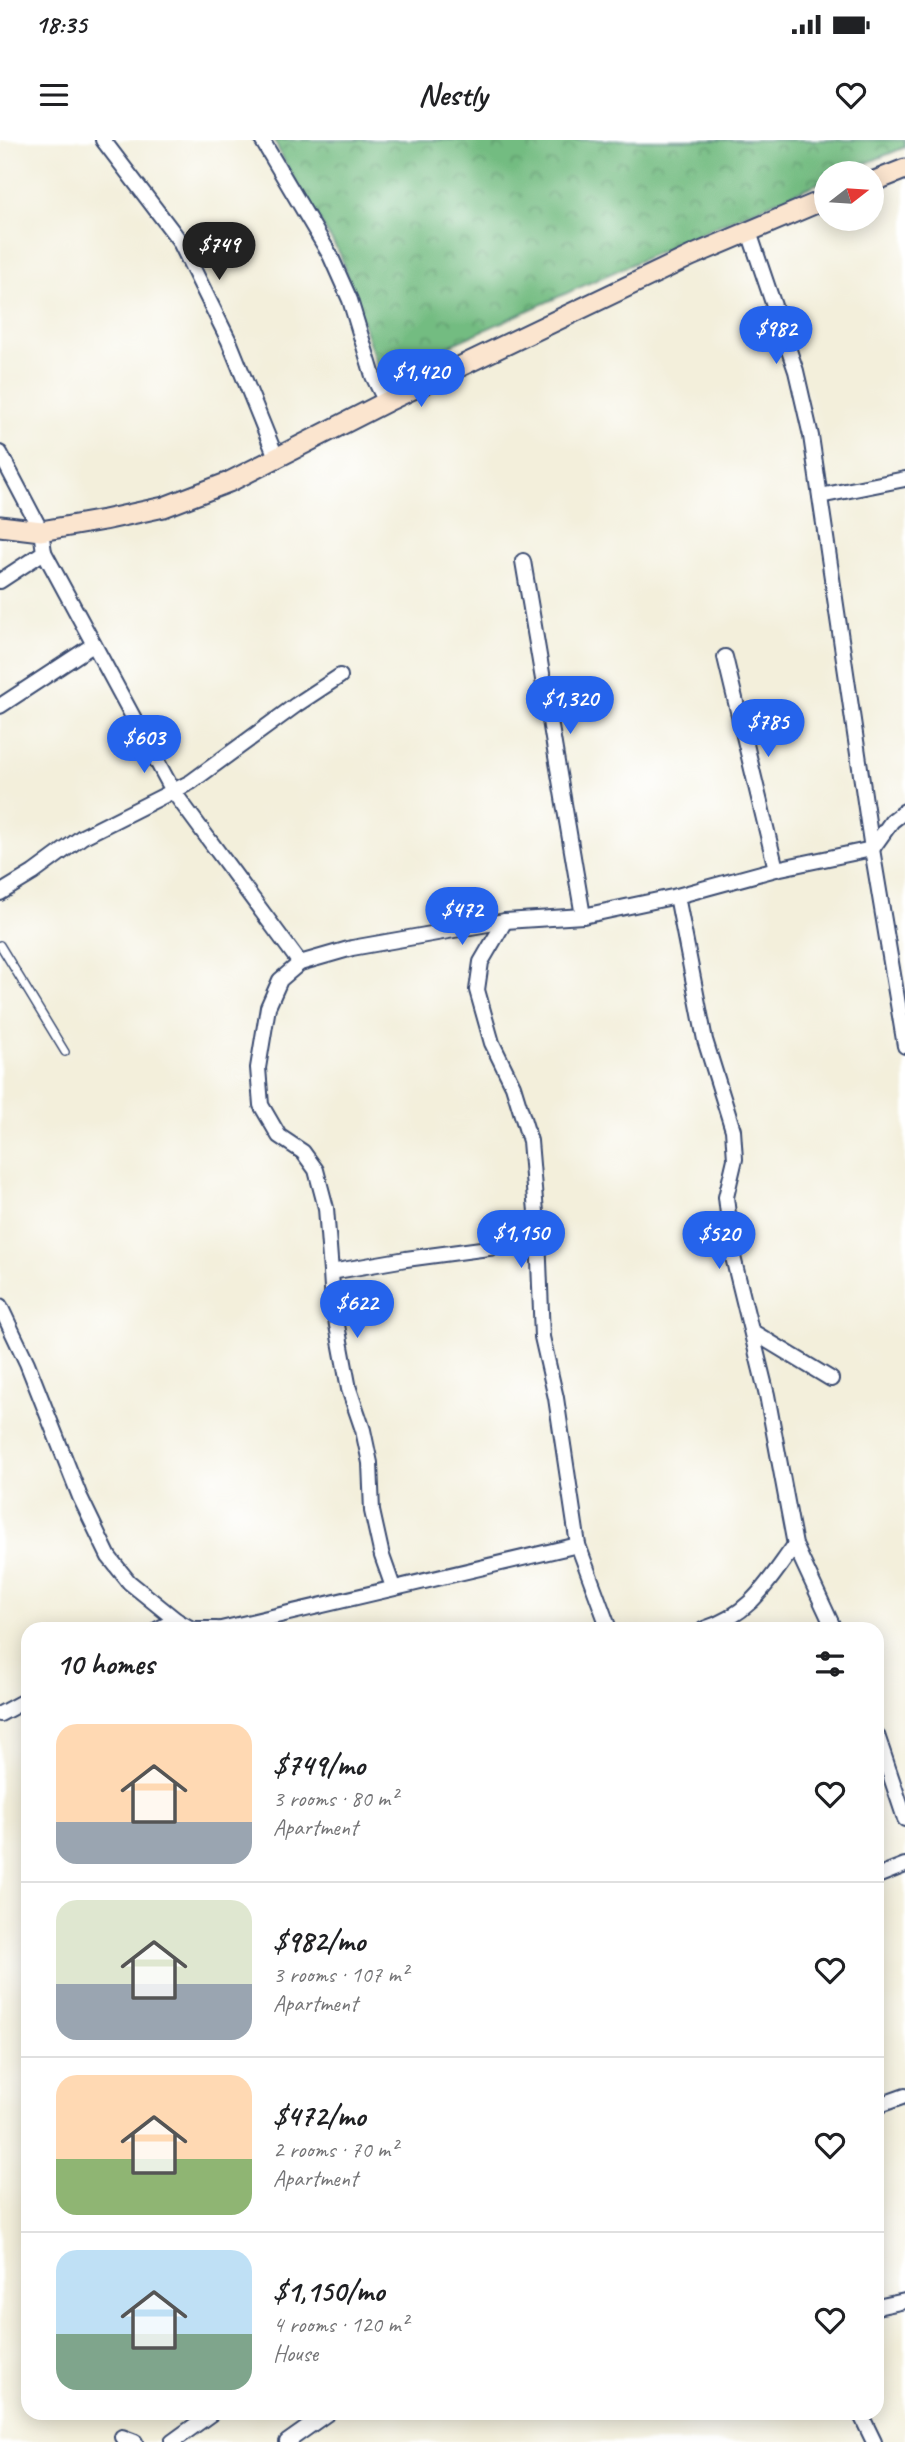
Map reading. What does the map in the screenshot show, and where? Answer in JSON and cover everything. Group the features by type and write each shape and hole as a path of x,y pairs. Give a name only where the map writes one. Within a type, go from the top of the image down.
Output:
{"street":[{"path":"103,140 179,240 229,341 276,457"},
{"path":"262,140 330,256 351,300 373,376 386,402"},
{"path":"884,177 905,169"},
{"path":"0,527 41,531 104,520 164,507 229,482 386,402 691,256 814,204"},
{"path":"749,232 796,370 811,436 872,849 905,1046"},
{"path":"0,453 41,531 44,552 173,791 300,962"},
{"path":"820,496 905,478"},
{"path":"0,581 44,552"},
{"path":"523,562 583,916"},
{"path":"0,706 93,645"},
{"path":"725,657 776,869"},
{"path":"0,893 82,837 191,782 340,676"},
{"path":"393,1587 382,1556 372,1511 370,1463 363,1430 349,1389 333,1304 326,1208 316,1170 303,1153 279,1136 261,1105 258,1068 268,1007 280,980 300,962 352,948 505,921 583,916 677,896 776,869 872,849 892,821 905,811"},
{"path":"677,896 705,1040 733,1130 735,1159 726,1197 733,1257 767,1395 795,1545 831,1622"},
{"path":"505,921 481,962 478,990 492,1044 513,1086 530,1141 538,1236 542,1337 556,1398 578,1545 606,1622"},
{"path":"331,1272 496,1247 538,1236"},
{"path":"0,1306 27,1363 80,1497 109,1557 129,1582 180,1622"},
{"path":"753,1332 831,1378"},
{"path":"248,1622 578,1545"},
{"path":"723,1622 747,1607 795,1545"},
{"path":"172,1622 176,1620"},
{"path":"0,1714 21,1703"},
{"path":"884,1756 905,1819"},
{"path":"884,1874 905,1866"},
{"path":"884,2104 905,2096"},
{"path":"884,2306 905,2301"},
{"path":"172,2442 202,2420"},
{"path":"287,2442 318,2420"},
{"path":"863,2420 874,2442"}],"lane":[{"path":"0,945 65,1052"}],"green space":[{"path":"274,140 905,140 905,147 872,161 814,161 814,185 380,375 340,254 287,167"}]}
